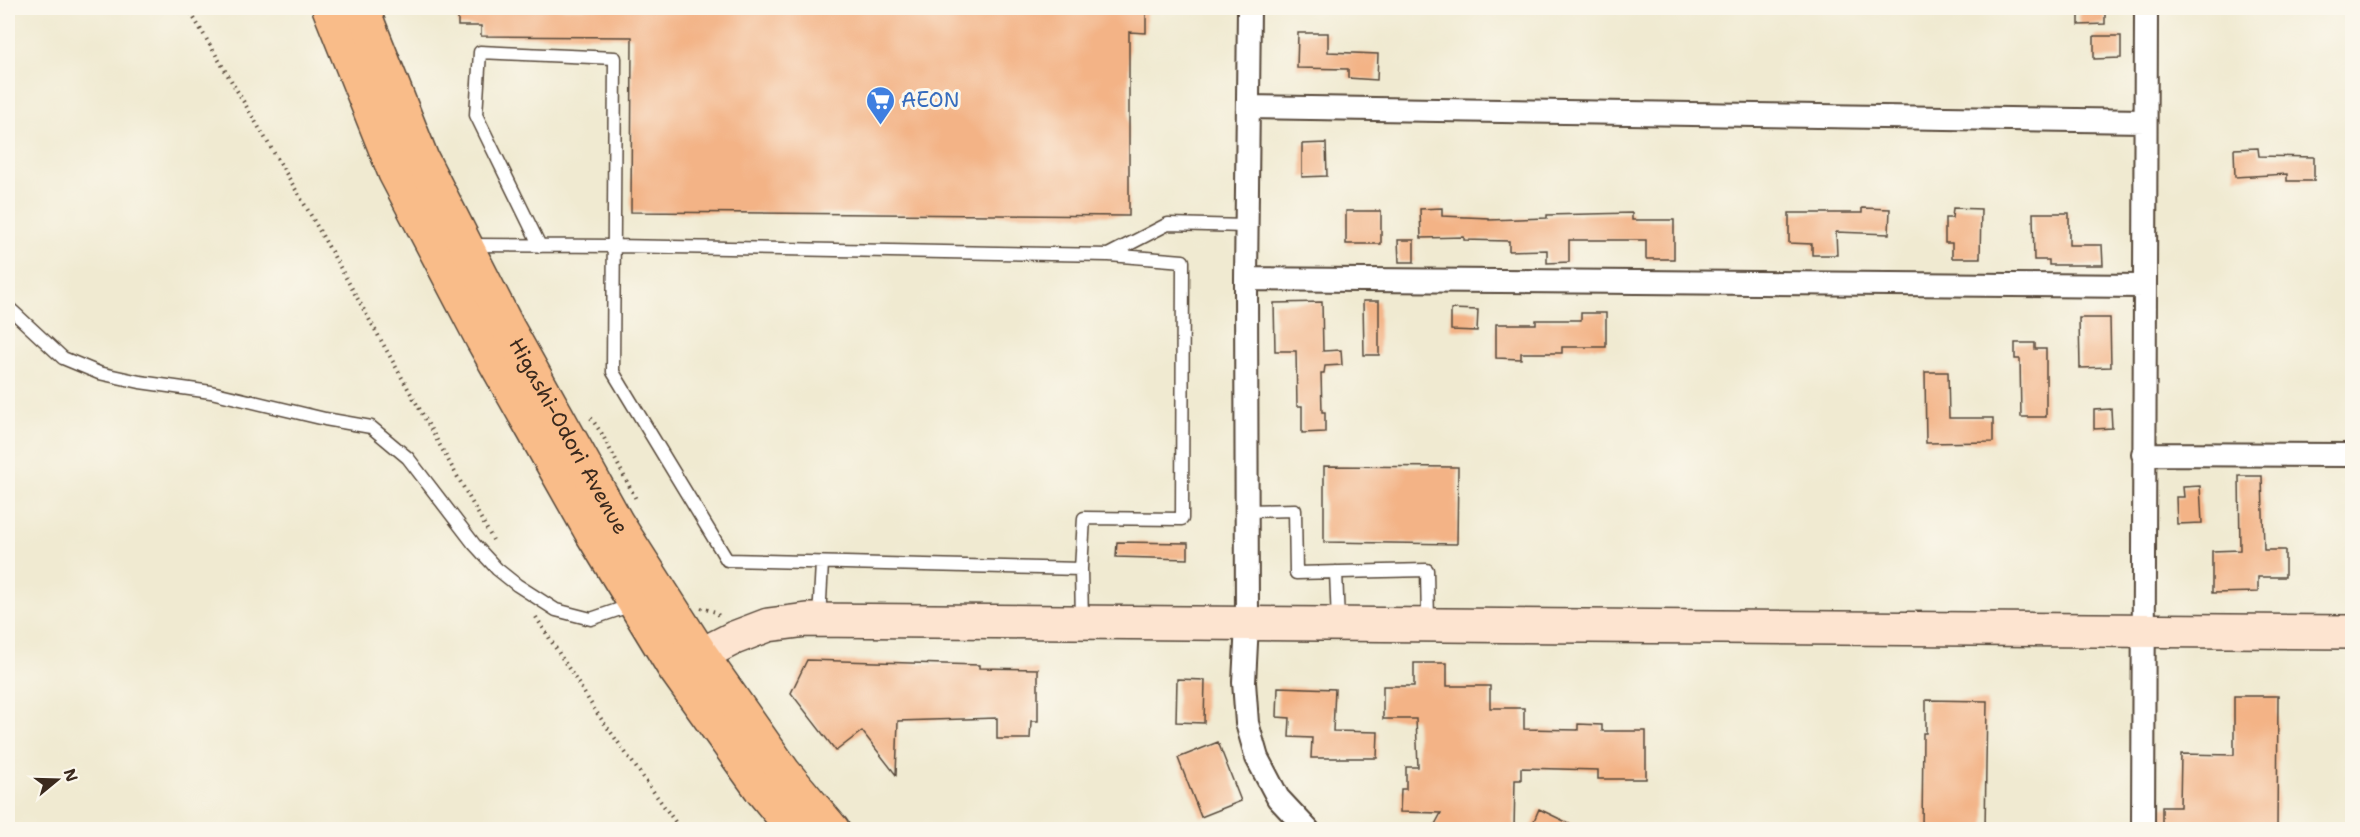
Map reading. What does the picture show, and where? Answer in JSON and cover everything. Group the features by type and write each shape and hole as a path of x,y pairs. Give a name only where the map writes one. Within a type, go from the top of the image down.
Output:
{"highway":[{"name":"Higashi-Odori Avenue","path":"329,8 395,173 483,341 634,605 688,661 833,830"},
{"name":"Higashi-Odori Avenue","path":"362,8 422,159 508,328 617,523 688,661 762,791 794,830"}],"street":[{"path":"1249,8 1246,226 1247,624 1244,682 1248,723 1257,758 1278,798 1308,830"},
{"path":"2143,830 2146,8"},
{"path":"1248,108 2145,121"},
{"path":"1246,279 2144,286"},
{"path":"2144,454 2352,455"},
{"path":"688,661 734,638 768,625 819,620 2352,632"}],"lane":[{"path":"540,246 476,115 480,52 615,58 613,372 727,560 1081,569"},
{"path":"1108,255 1168,224 1246,226"},
{"path":"466,245 1108,255 1183,261 1182,519 1084,518 1081,569 1082,622"},
{"path":"8,307 63,358 99,373 140,382 211,392 325,419 371,427 408,458 474,544 497,569 517,585 556,610 591,619 634,605"},
{"path":"1247,511 1295,510 1296,573 1427,570 1428,625"},
{"path":"819,620 822,563"},
{"path":"1336,572 1338,625"}],"path":[{"path":"188,8 321,232 495,544"},
{"path":"588,416 602,434 640,508"},
{"path":"517,585 597,713 681,830"},
{"path":"692,605 716,612 734,638"}],"building":[{"name":"AEON","path":"458,8 1146,8 1146,33 1129,32 1129,216 631,212 632,37 481,36 481,26 458,26"},
{"path":"2079,8 2105,8 2105,24 2079,25"},
{"path":"1298,33 1328,33 1328,52 1378,54 1377,80 1348,78 1348,69 1297,68"},
{"path":"2094,36 2121,36 2121,58 2094,59"},
{"path":"1326,143 1327,176 1302,177 1302,144"},
{"path":"2258,148 2259,156 2314,157 2314,181 2287,181 2287,174 2235,177 2234,149"},
{"path":"1442,208 1442,216 1489,218 1489,220 1547,218 1547,215 1632,213 1632,220 1674,220 1674,259 1646,259 1646,240 1569,240 1569,262 1547,263 1547,250 1509,251 1509,241 1464,240 1464,237 1421,238 1420,209"},
{"path":"1862,208 1890,209 1889,234 1836,232 1837,255 1812,255 1812,244 1789,243 1789,213 1862,213"},
{"path":"1953,208 1981,209 1980,258 1952,258 1952,243 1945,243 1945,218 1952,218"},
{"path":"1346,211 1381,211 1381,244 1346,244"},
{"path":"2033,213 2069,213 2069,245 2102,245 2103,265 2049,265 2049,260 2034,260"},
{"path":"1398,240 1414,240 1414,262 1399,262"},
{"path":"1363,301 1379,301 1379,355 1364,355"},
{"path":"1322,302 1323,351 1341,350 1342,365 1325,366 1324,373 1321,373 1325,432 1302,433 1302,406 1297,406 1296,351 1275,351 1274,303"},
{"path":"1451,309 1478,310 1477,331 1451,330"},
{"path":"1581,313 1606,313 1606,347 1562,347 1562,353 1521,353 1521,359 1496,358 1496,324 1536,324 1536,320 1581,320"},
{"path":"2079,318 2110,318 2111,367 2080,368"},
{"path":"2015,343 2035,343 2035,349 2046,349 2046,417 2021,417 2020,359 2015,359"},
{"path":"1925,372 1948,372 1949,418 1993,418 1993,442 1926,443"},
{"path":"2111,409 2112,428 2094,429 2094,410"},
{"path":"1324,466 1458,467 1457,544 1324,542"},
{"path":"2239,476 2262,476 2264,550 2285,550 2285,577 2258,577 2258,592 2212,593 2212,551 2240,550"},
{"path":"2200,486 2202,523 2177,524 2176,497 2184,497 2183,487"},
{"path":"1117,542 1188,543 1188,559 1116,557"},
{"path":"807,660 1038,669 1038,721 1031,721 1030,739 997,739 997,718 898,721 896,775 862,731 836,751 791,693"},
{"path":"1414,663 1447,663 1447,686 1490,686 1490,708 1524,708 1524,729 1578,730 1578,724 1602,725 1602,731 1646,731 1646,779 1598,779 1598,770 1521,768 1521,780 1515,780 1514,830 1432,830 1441,813 1400,812 1401,789 1406,789 1406,767 1418,767 1416,719 1383,719 1383,686 1414,686"},
{"path":"1177,679 1205,680 1204,723 1176,722"},
{"path":"1278,687 1335,689 1333,731 1378,732 1377,758 1311,758 1312,738 1289,737 1290,718 1277,717"},
{"path":"2234,696 2278,696 2277,830 2162,830 2162,807 2180,807 2181,754 2234,755"},
{"path":"1926,700 1987,701 1985,830 1922,830 1923,733 1926,733"},
{"path":"1218,742 1241,801 1201,817 1178,758"},
{"path":"1539,809 1583,830 1530,830"}],"place":[{"name":"AEON","path":"880,126"}]}
